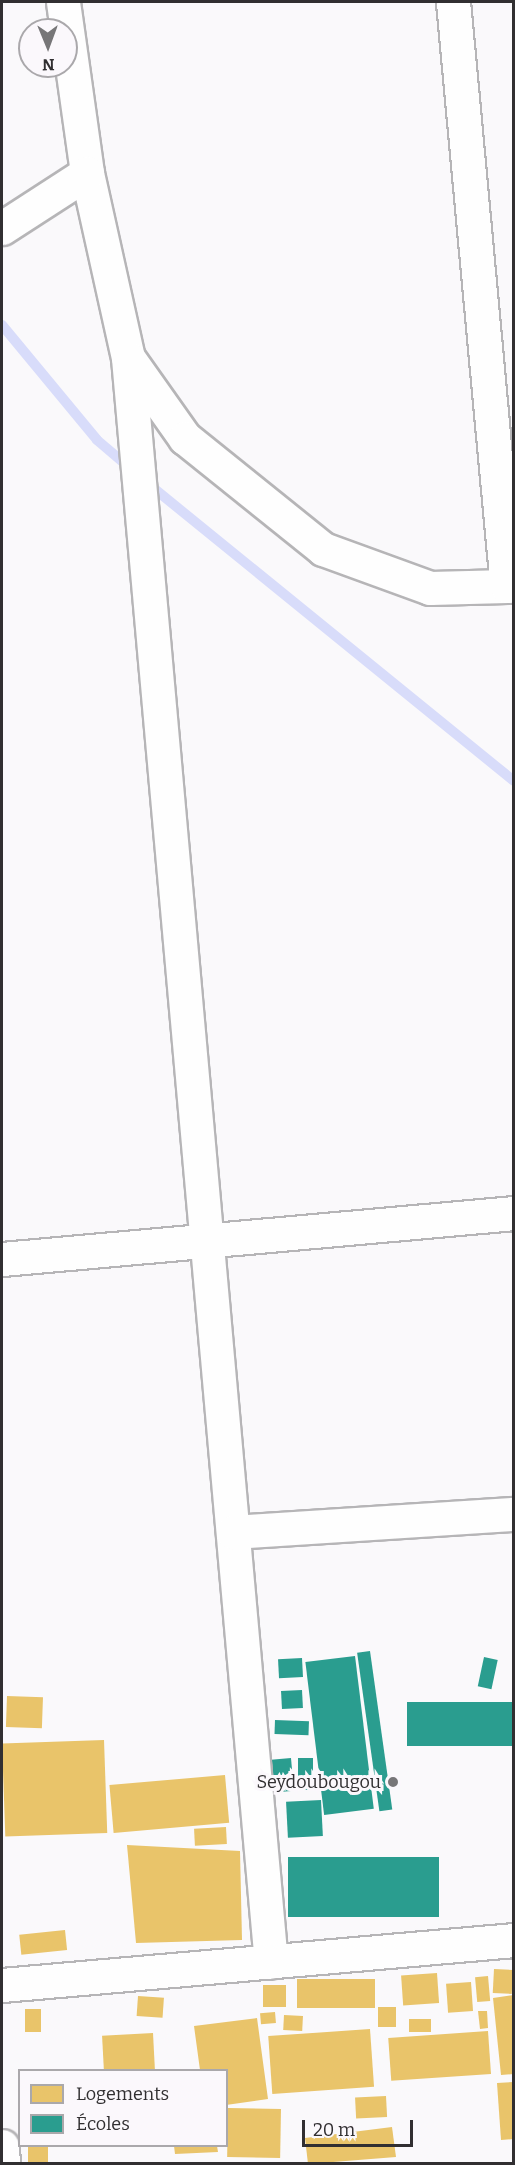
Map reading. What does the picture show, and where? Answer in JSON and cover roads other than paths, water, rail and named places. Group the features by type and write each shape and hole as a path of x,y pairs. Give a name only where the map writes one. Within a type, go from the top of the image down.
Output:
{"street":[{"path":"128,358 185,438 323,549 430,588 507,586 453,2"},
{"path":"72,3 87,173 128,358 271,1962"},
{"path":"2,228 87,173"},
{"path":"2,1259 513,1212"},
{"path":"233,1532 513,1514"},
{"path":"2,1985 513,1940"},
{"path":"2,2146 3,2163"}],"waterway":[{"path":"2,325 97,440 130,468"},
{"path":"146,482 514,781"}],"place":[{"name":"Seydoubougou","path":"393,1782"}]}
